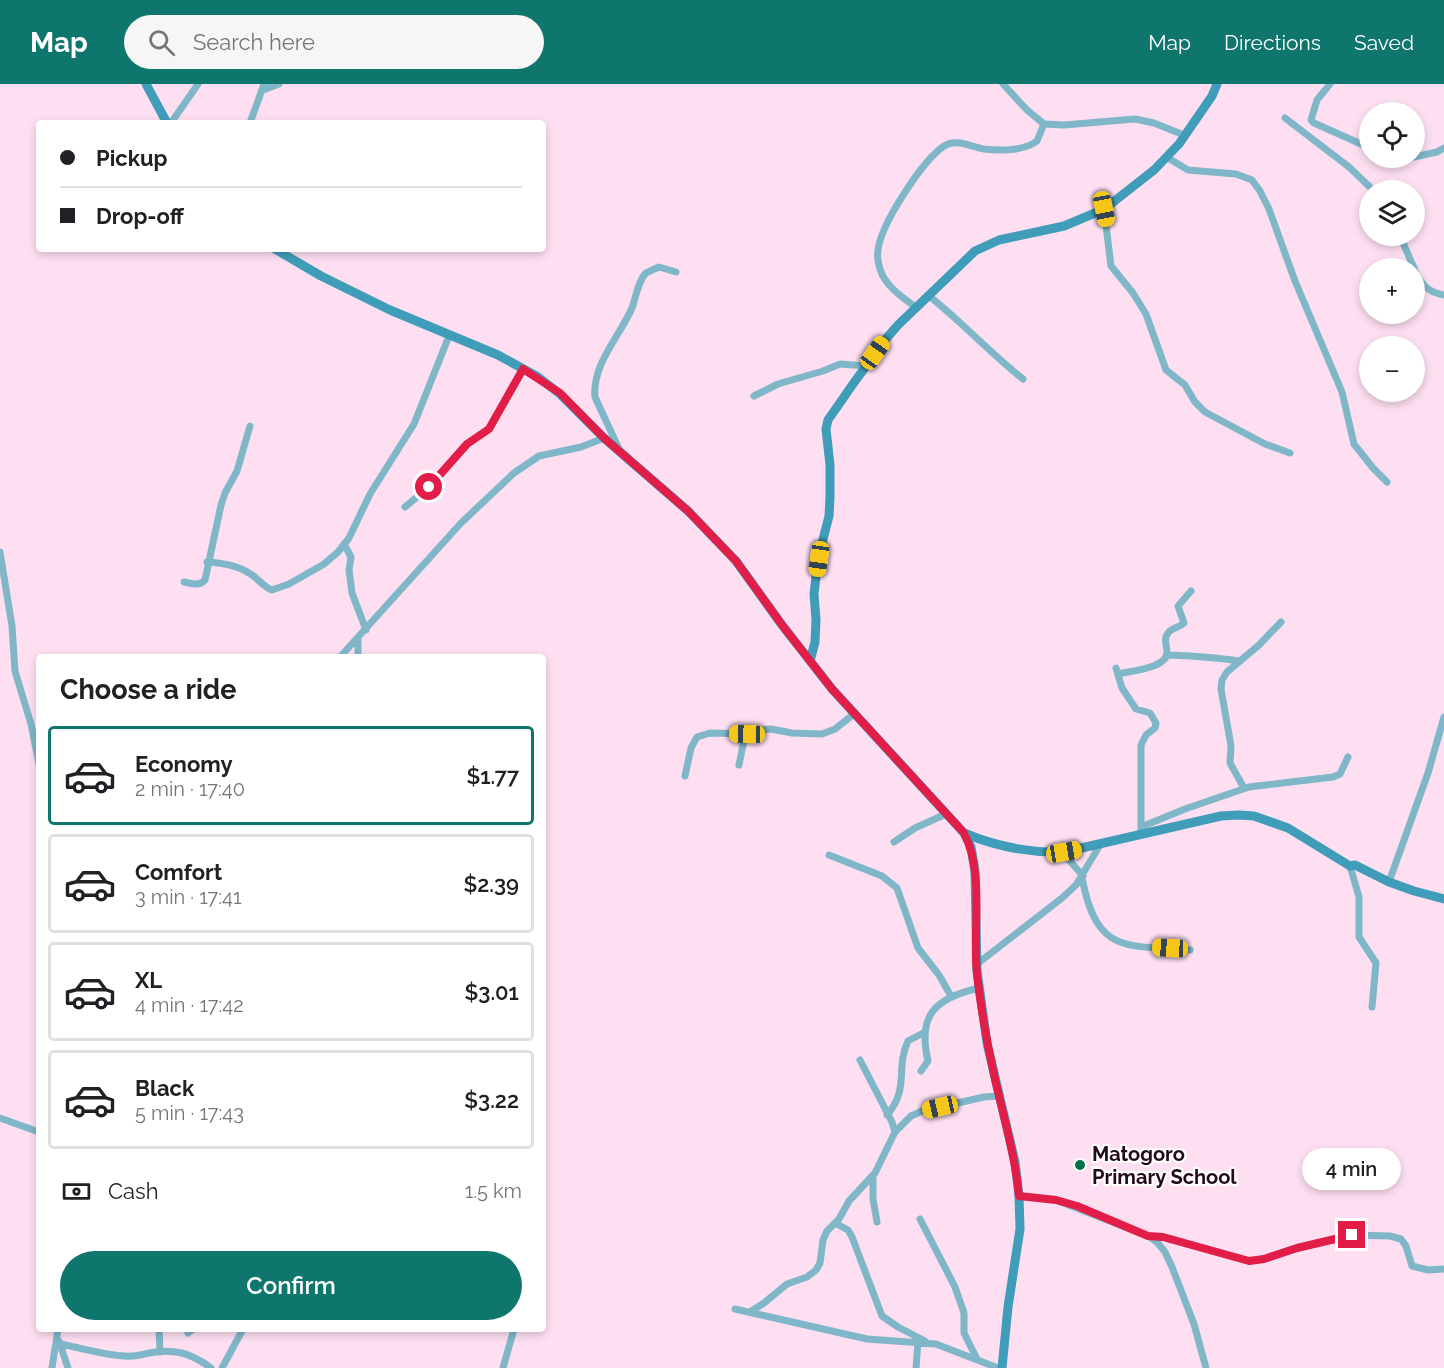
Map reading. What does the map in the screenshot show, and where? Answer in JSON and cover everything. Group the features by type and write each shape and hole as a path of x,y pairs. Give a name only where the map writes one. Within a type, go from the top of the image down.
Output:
{"street":[{"path":"146,84 165,120"},
{"path":"173,120 198,84"},
{"path":"251,120 263,87 279,84"},
{"path":"1003,84 1027,110 1044,124 1064,125 1135,119 1154,123 1185,135"},
{"path":"810,662 815,642 814,594 829,516 830,465 826,429 828,420 866,366 885,340 967,258 990,243 1064,226 1104,209 1168,158 1212,96 1217,84"},
{"path":"1330,84 1317,100 1311,120 1359,143"},
{"path":"1285,118 1363,180"},
{"path":"917,308 884,278 880,271 877,253 884,231 916,175 945,145 960,143 994,150 1023,147 1034,144 1044,124"},
{"path":"1425,156 1443,150"},
{"path":"1168,158 1188,171 1236,174 1252,180 1260,190 1298,289 1338,379 1346,402 1354,444 1372,468 1387,482"},
{"path":"1104,209 1111,266 1133,293 1146,314 1166,370 1185,385 1195,402 1205,412 1265,444 1290,453"},
{"path":"280,252 321,276 449,336 498,355 560,393 604,438 688,511 736,561 810,662 854,714 964,833 971,847 975,871 976,964 987,1043 1015,1162 1019,1196 1020,1228 1000,1368 928,1342 882,1316 852,1237 848,1230 835,1223"},
{"path":"620,452 595,397 600,371 608,350 631,310 646,273 659,267 676,272"},
{"path":"1425,288 1433,293 1444,295"},
{"path":"929,296 969,330 998,360 1023,379"},
{"path":"207,562 240,568 272,590 289,584 324,564 349,538 370,494 414,424 449,336"},
{"path":"754,396 778,384 840,364 866,366"},
{"path":"405,507 429,487 467,444 489,429 523,369"},
{"path":"184,582 197,584 204,582 221,505 237,471 250,426"},
{"path":"343,654 461,523 514,473 539,456 581,447 604,438"},
{"path":"344,544 351,557 349,570 352,593 366,630"},
{"path":"0,552 12,626 15,671 36,749"},
{"path":"1141,830 1141,745 1146,735 1155,728 1156,723 1150,713 1136,709 1122,688 1117,671 1151,667 1162,662 1168,655 1166,636 1169,631 1181,627 1184,623 1178,606 1191,591"},
{"path":"1244,788 1230,763 1230,746 1221,689 1222,680 1227,672 1259,645 1281,622"},
{"path":"358,639 358,654"},
{"path":"1168,655 1203,656 1239,661"},
{"path":"739,765 741,749 750,731 771,729 792,733 822,734 835,729 854,714"},
{"path":"1389,882 1428,773 1444,717"},
{"path":"685,776 691,748 697,737 710,733 747,734"},
{"path":"964,833 984,841 1046,852 1062,852 1100,845 1141,830 1185,809 1244,788 1333,777 1340,774 1348,757"},
{"path":"894,842 915,828 946,814"},
{"path":"1141,830 1221,816 1254,816 1288,828 1350,866 1355,865 1389,882 1444,899"},
{"path":"976,964 1062,898 1082,877 1100,845"},
{"path":"1062,852 1082,877 1094,919 1106,936 1114,941 1144,947 1190,950"},
{"path":"829,855 882,876 897,888 918,948 939,975 951,996"},
{"path":"1350,866 1359,897 1359,937 1376,963 1372,1007"},
{"path":"921,1071 928,1060 924,1038 934,1010 951,996 979,988"},
{"path":"887,1115 897,1104 899,1097 902,1060 908,1041 925,1032"},
{"path":"860,1060 895,1132"},
{"path":"750,1312 787,1284 807,1277 816,1270 820,1263 823,1240 849,1201 873,1175 895,1132 911,1116 922,1111 984,1097 999,1096"},
{"path":"0,1118 36,1131"},
{"path":"873,1175 877,1222"},
{"path":"1019,1196 1056,1200 1077,1206 1157,1242 1172,1267 1194,1324 1206,1368"},
{"path":"920,1219 955,1287 964,1313 964,1333 977,1359"},
{"path":"1148,1236 1163,1237 1249,1261 1352,1235 1390,1236 1401,1239 1406,1246 1412,1266 1418,1269 1444,1269"},
{"path":"735,1309 867,1339 928,1342"},
{"path":"58,1332 68,1368"},
{"path":"52,1368 58,1332"},
{"path":"159,1332 160,1352"},
{"path":"222,1368 241,1332"},
{"path":"503,1368 513,1332"},
{"path":"916,1368 918,1342"},
{"path":"60,1344 122,1356 139,1356 173,1350 184,1352 199,1364 211,1368"}],"place":[{"name":"Matogoro Primary School","path":"1080,1165"}],"route":[{"path":"429,487 467,444 494,423 503,402 523,369 538,377 560,393 604,438 688,511 736,561 832,689 964,833 971,847 975,871 977,971 987,1043 1015,1162 1019,1196 1056,1200 1077,1206 1148,1236 1163,1237 1249,1261 1352,1235"}]}
